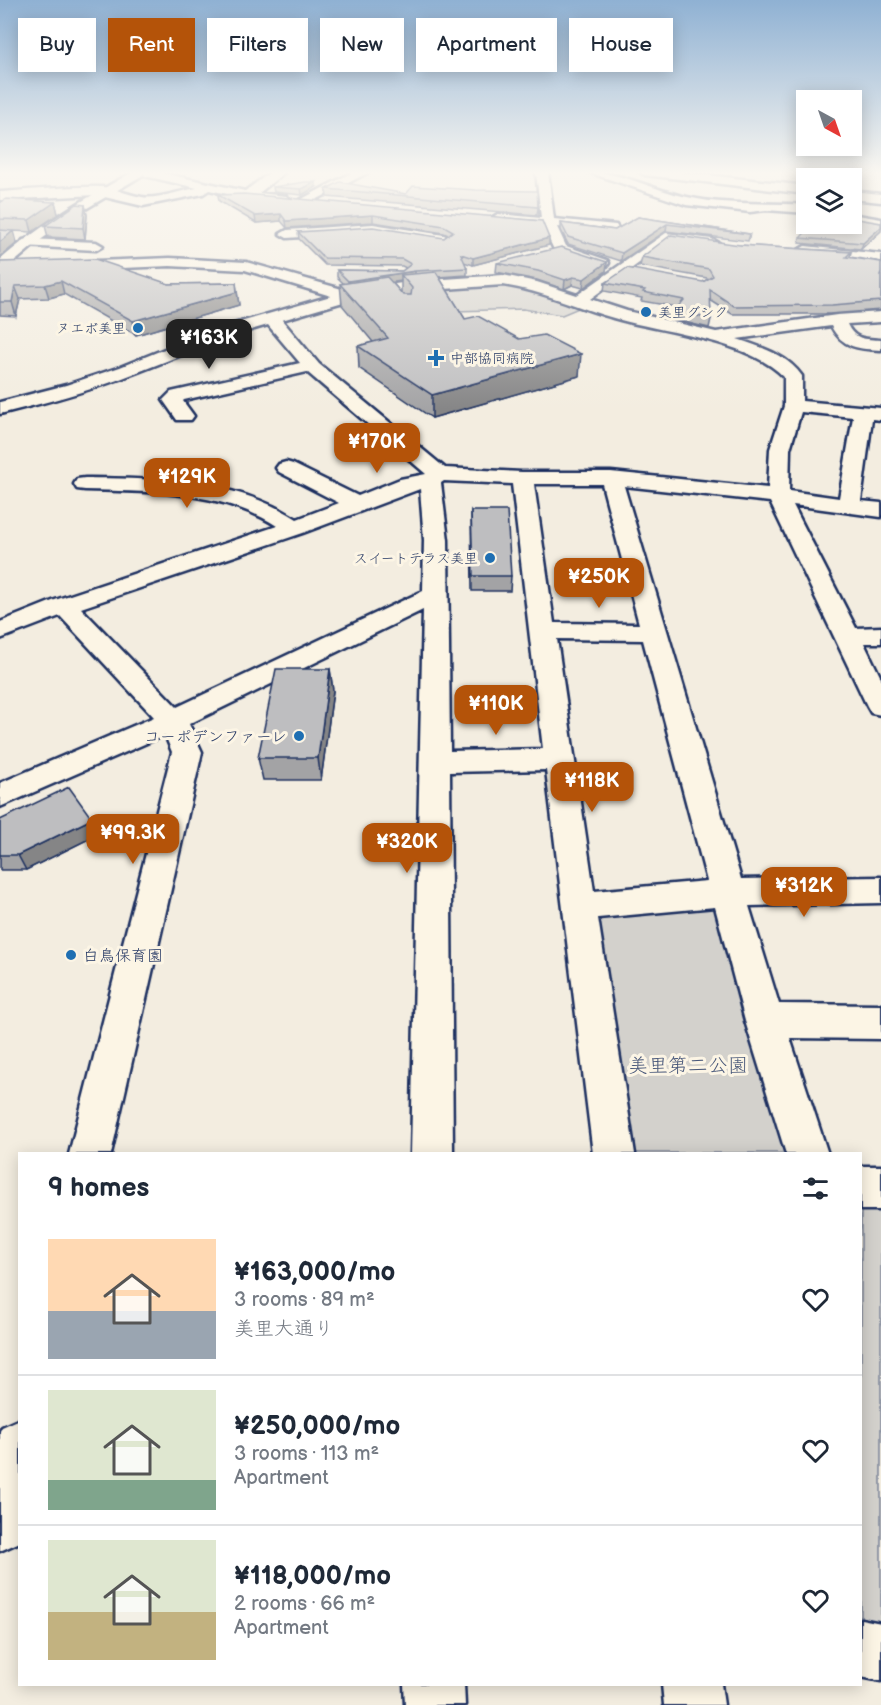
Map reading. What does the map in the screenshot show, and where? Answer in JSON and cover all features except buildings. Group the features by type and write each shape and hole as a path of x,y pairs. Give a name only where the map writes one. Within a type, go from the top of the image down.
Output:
{"main road":[{"path":"0,268 18,252"},
{"path":"190,267 190,257 232,252"},
{"path":"560,252 618,268 646,273"},
{"path":"578,301 618,268 643,252"},
{"path":"820,252 881,258"},
{"path":"852,254 876,252"},
{"path":"0,268 246,266 348,296"},
{"path":"580,272 618,268"},
{"path":"267,271 312,271"},
{"path":"405,272 483,272 656,323 714,337 758,352 781,364 793,375 793,406 780,449 778,496 881,706"},
{"path":"0,408 73,389 126,371 215,335 348,296 415,286 483,272"},
{"path":"517,283 549,277"},
{"path":"656,323 672,310"},
{"path":"714,337 843,314 881,317"},
{"path":"843,314 842,333 853,344 881,345"},
{"path":"270,318 282,329 311,366 435,477 432,1152"},
{"path":"184,416 172,400 178,396 311,366"},
{"path":"793,406 872,413 849,504"},
{"path":"286,468 357,504"},
{"path":"0,631 64,605 295,528 408,484 435,477 611,478 849,504 881,510"},
{"path":"522,478 614,1152"},
{"path":"611,478 726,893 806,1152"},
{"path":"85,484 183,488 244,502 285,520 295,528"},
{"path":"0,796 173,720 435,595"},
{"path":"64,605 173,720 187,752 90,1152"},
{"path":"542,631 654,632"},
{"path":"847,636 881,635"},
{"path":"433,762 560,759"},
{"path":"579,906 726,893 881,891"},
{"path":"764,1021 881,1022"},
{"path":"862,1188 881,1188"},
{"path":"0,1524 13,1462"},
{"path":"862,1648 881,1652"},
{"path":"434,1686 435,1705"},
{"path":"691,1686 694,1705"}],"green space":[{"path":"499,283 531,289 581,307 562,315 523,309 455,311 441,292 447,289"},
{"name":"美里第二公園","path":"726,893 807,1152 614,1152 579,906"},
{"path":"862,1188 881,1188 881,1652 862,1648"}],"place":[{"name":"美里グシク","path":"646,312"},
{"name":"ヌエボ美里","path":"138,328"},
{"name":"中部協同病院","path":"436,358"},
{"name":"スイートテラス美里","path":"490,558"},
{"name":"コーポデンファーレ","path":"299,736"},
{"name":"白鳥保育園","path":"71,955"}]}
